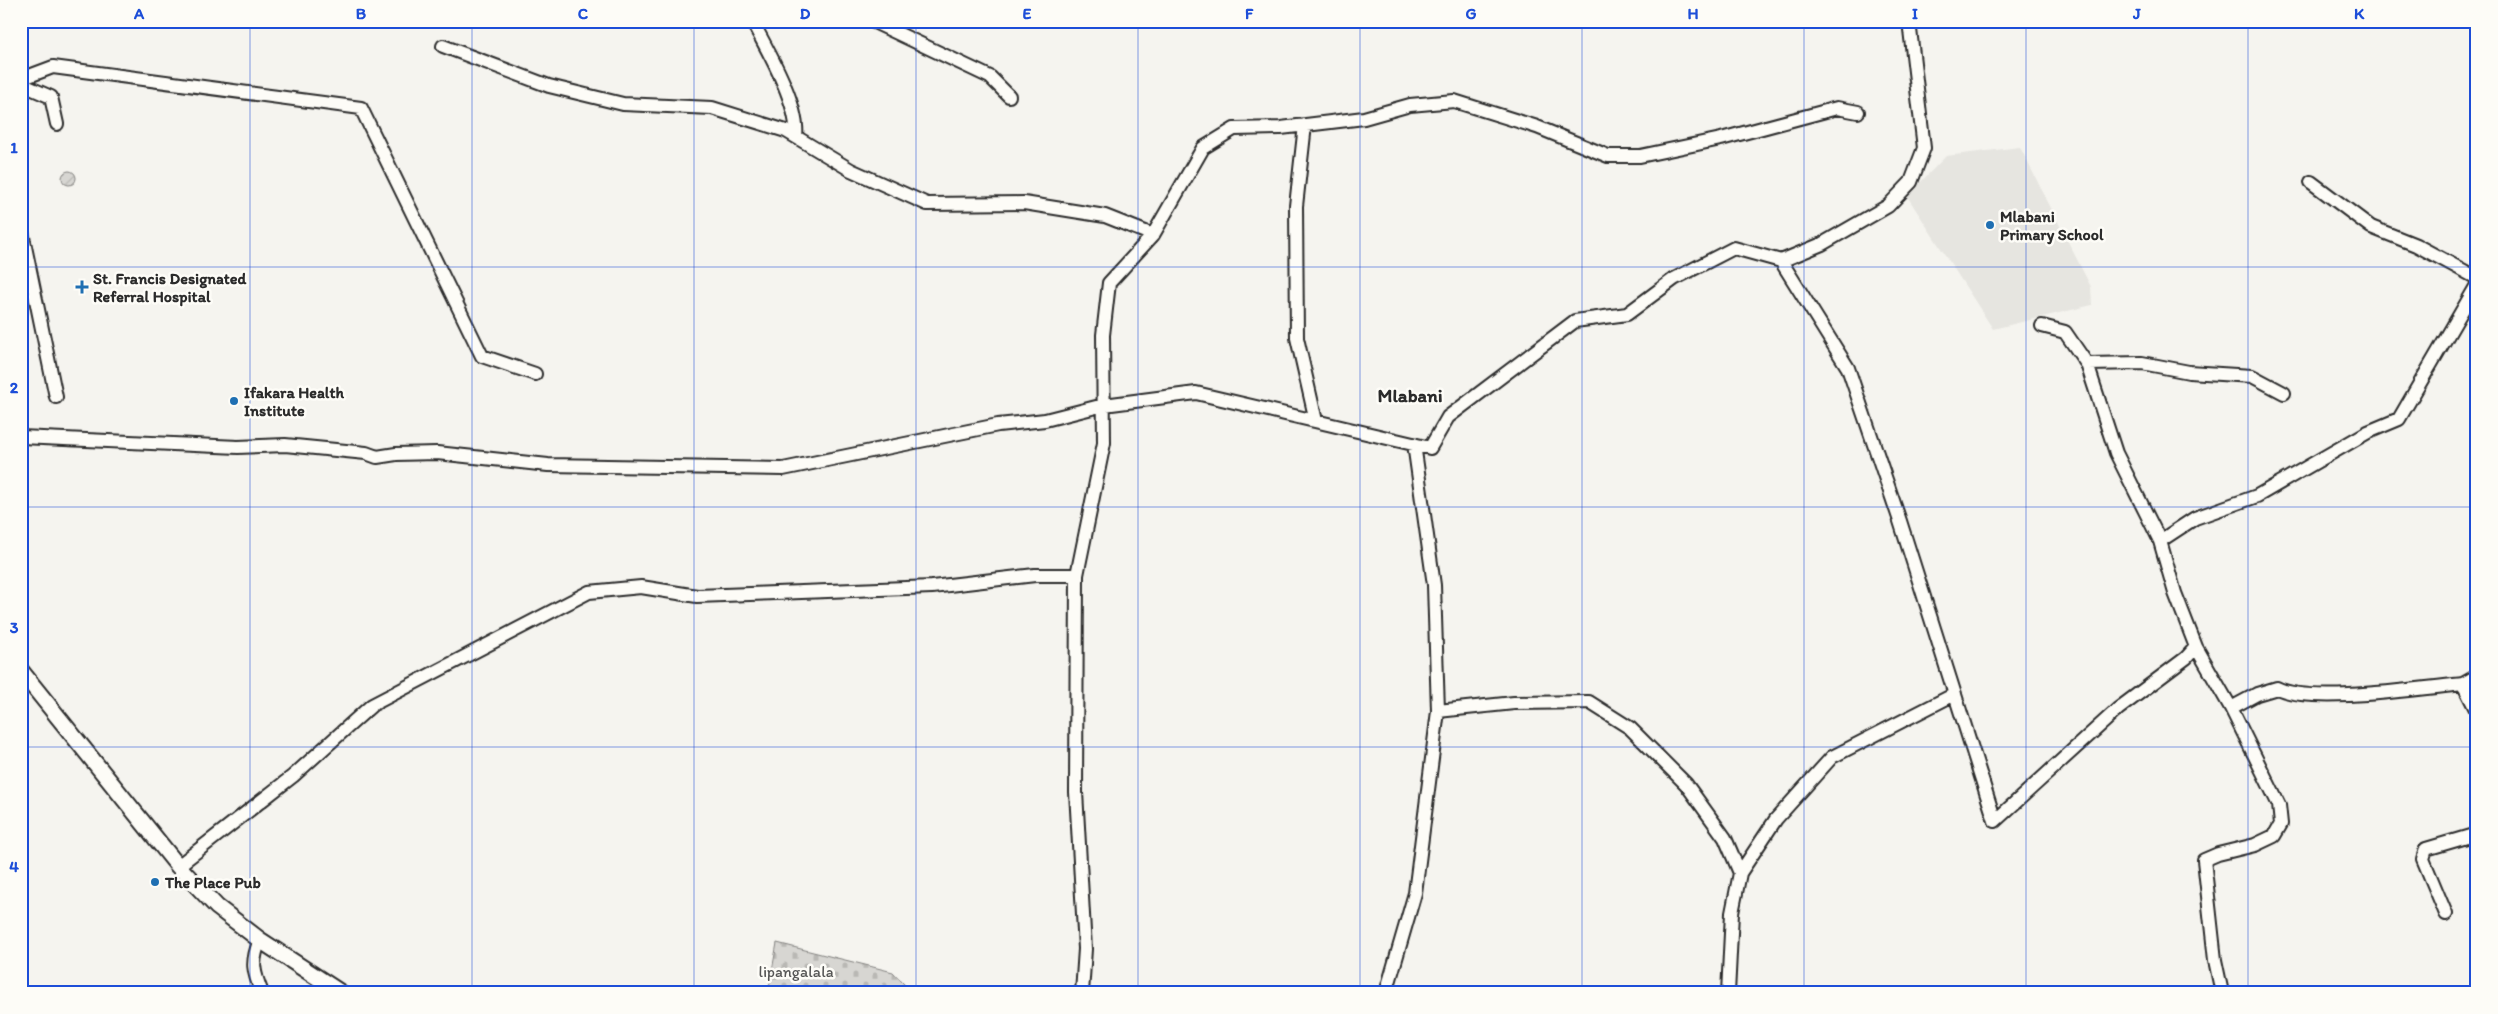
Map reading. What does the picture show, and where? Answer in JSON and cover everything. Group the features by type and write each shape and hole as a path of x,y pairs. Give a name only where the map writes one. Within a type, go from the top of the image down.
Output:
{"main road":[{"path":"21,671 178,866 217,907 260,940 342,993"}],"street":[{"path":"752,21 778,70 798,125 796,137"},
{"path":"872,21 990,77 1009,96"},
{"path":"21,437 238,447 286,445 366,453 377,457 396,454 437,453 548,465 783,469 998,425 1044,420 1104,405 1196,393 1430,448 1448,417 1575,322 1628,314 1674,279 1734,248 1781,261 1822,244 1888,206 1911,182 1924,148 1909,21"},
{"path":"443,46 549,86 623,104 712,108 786,131 851,170 928,204 1024,203 1105,216 1153,235"},
{"path":"21,79 53,67 361,108 482,356 536,374"},
{"path":"21,84 51,97 58,124"},
{"path":"1082,993 1085,949 1076,792 1077,575 1104,443 1103,335 1109,283 1153,235 1203,148 1234,129 1305,125 1364,118 1410,105 1454,101 1537,127 1608,156 1640,156 1721,139 1837,108 1858,112"},
{"path":"1305,125 1296,206 1297,338 1316,421"},
{"path":"2310,182 2371,227 2416,245 2477,278"},
{"path":"21,227 56,397"},
{"path":"1781,261 1848,368 1900,521 1995,821 2118,709 2186,658 2196,648"},
{"path":"2160,541 2195,518 2257,496 2368,432 2399,419 2477,285"},
{"path":"2042,326 2066,332 2087,364 2116,453 2160,541 2175,593 2196,648 2231,708 2279,805 2281,824 2274,836 2255,845 2218,854 2204,860 2215,960 2222,993"},
{"path":"2087,364 2142,363 2189,372 2252,376 2284,393"},
{"path":"1388,993 1388,986 1415,893 1438,711 1434,585 1414,444"},
{"path":"178,866 293,776 372,705 589,592 641,587 697,596 932,587 1035,574 1077,575"},
{"path":"2231,708 2257,694 2276,688 2287,694 2336,696 2463,684 2477,676"},
{"path":"2463,684 2477,711"},
{"path":"1728,993 1732,913 1740,873 1776,819 1832,757 1955,694"},
{"path":"1438,711 1514,703 1588,702 1630,728 1686,784 1725,838 1740,873"},
{"path":"2446,914 2423,859 2426,849 2477,834"},
{"path":"260,940 253,958 256,978 262,993"}],"shaded area":[{"path":"2020,147 2091,287 2092,305 1993,329 1907,196 1946,156"}],"green space":[{"path":"66,171 72,171 76,178 72,185 66,185 62,181 62,175"},
{"name":"lipangalala","path":"777,943 893,972 912,993 768,993"}],"place":[{"name":"Mlabani Primary School","path":"1990,225"},
{"name":"St. Francis Designated Referral Hospital","path":"82,287"},
{"name":"Ifakara Health Institute","path":"234,401"},
{"name":"The Place Pub","path":"155,882"}],"district":[{"name":"Mlabani","path":"1410,395"}]}
